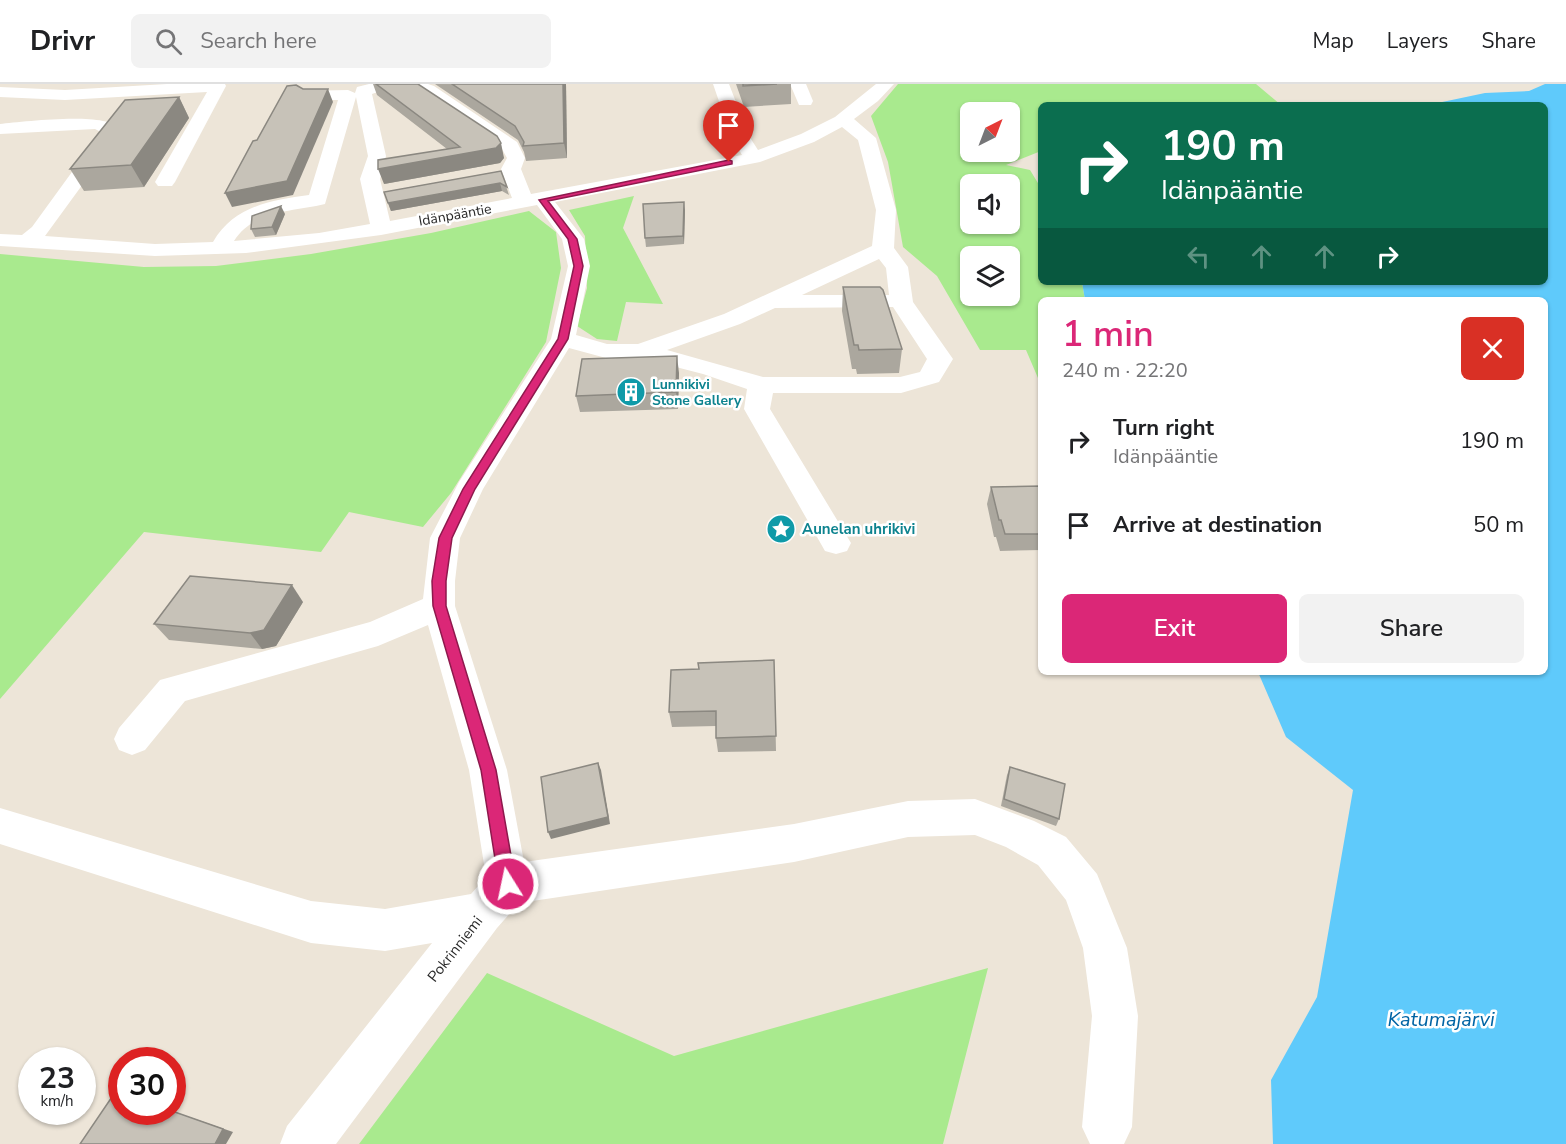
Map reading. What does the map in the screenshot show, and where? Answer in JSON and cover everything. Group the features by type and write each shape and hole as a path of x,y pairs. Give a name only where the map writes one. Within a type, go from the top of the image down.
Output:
{"street":[{"path":"381,229 370,179 377,156 363,91 386,84"},
{"path":"414,84 428,90 510,146 516,158 511,169"},
{"path":"721,84 740,136 753,158"},
{"path":"798,84 805,101"},
{"name":"Idänpääntie","path":"0,240 155,250 219,249 319,239 381,229 753,158 795,145 844,120 869,101 886,84"},
{"path":"0,92 65,95 219,86 165,182"},
{"path":"219,249 235,224 249,214 277,206 318,200 348,95 308,95"},
{"path":"563,339 606,351 641,351 712,369 761,385 901,385 930,376 940,359 901,302 897,267 883,249 886,210 867,138 844,120"},
{"path":"0,129 97,124 111,129 102,146 39,231 28,241"},
{"path":"488,174 511,169"},
{"path":"495,898 488,770 440,606 439,581 446,538 469,489 563,339 579,266 573,239 533,201 511,169"},
{"path":"374,194 397,190"},
{"path":"641,351 732,319 883,249"},
{"path":"768,302 901,302"},
{"path":"761,385 758,409 836,543"},
{"path":"132,739 173,690 378,633 440,606"},
{"path":"0,826 311,922 385,930 495,898 794,843 908,819 975,817 1020,834 1052,851 1082,888 1105,948 1114,1016 1107,1127"},
{"name":"Pokrinniemi","path":"305,1144 495,898"}],"green space":[{"path":"898,84 1256,84 1277,102 1038,102 1038,152 1020,159 1020,102 960,102 960,162 1014,162 1006,165 1030,170 1038,183 1038,285 1082,285 1084,297 1038,297 1038,378 1026,350 980,350 937,276 903,247 888,162 871,116"},
{"path":"634,196 623,228 663,304 626,302 617,341 597,339 577,326 587,288 585,236 569,210"},
{"path":"529,211 556,232 561,268 546,342 451,493 423,527 349,512 321,552 144,532 0,699 0,254 144,267 216,266 311,254 431,233"},
{"path":"988,968 943,1144 359,1144 487,973 674,1056"}],"water":[{"name":"Katumajärvi","path":"1545,84 1566,84 1566,1144 1273,1144 1271,1080 1317,997 1353,790 1286,737 1259,675 1548,675 1548,297 1084,297 1082,285 1548,285 1548,102 1442,102 1485,93 1529,91"}],"building":[{"path":"376,84 418,84 497,136 501,143 496,148 378,169 378,160 460,147"},
{"path":"452,84 563,84 564,143 523,146 524,142 515,126"},
{"path":"743,84 777,84 743,86"},
{"path":"296,85 303,89 328,89 287,181 225,193 253,141 257,140 287,86"},
{"path":"179,97 131,165 70,169 125,100"},
{"path":"501,171 507,187 500,183 388,203 384,192"},
{"path":"684,202 683,236 645,238 643,204"},
{"path":"281,206 272,227 251,229 252,216"},
{"path":"843,287 880,287 883,290 902,349 859,350 858,345 854,345"},
{"path":"677,356 676,392 576,396 582,359"},
{"path":"1038,486 1038,534 1005,534 991,487"},
{"path":"190,576 292,585 264,630 250,633 154,624"},
{"path":"774,660 776,736 716,738 716,711 669,712 671,670 699,669 698,663"},
{"path":"598,763 608,817 548,832 541,777"},
{"path":"1010,767 1065,784 1059,819 1004,799"},
{"path":"108,1103 108,1125 186,1125 186,1116 223,1129 215,1144 80,1144 93,1125 96,1125 96,1120"}],"place":[{"name":"Lunnikivi Stone Gallery","path":"631,392"},
{"name":"Aunelan uhrikivi","path":"781,529"}],"route":[{"path":"508,884 488,770 440,606 439,581 446,538 469,489 563,339 579,266 573,239 543,200 729,162"}]}
